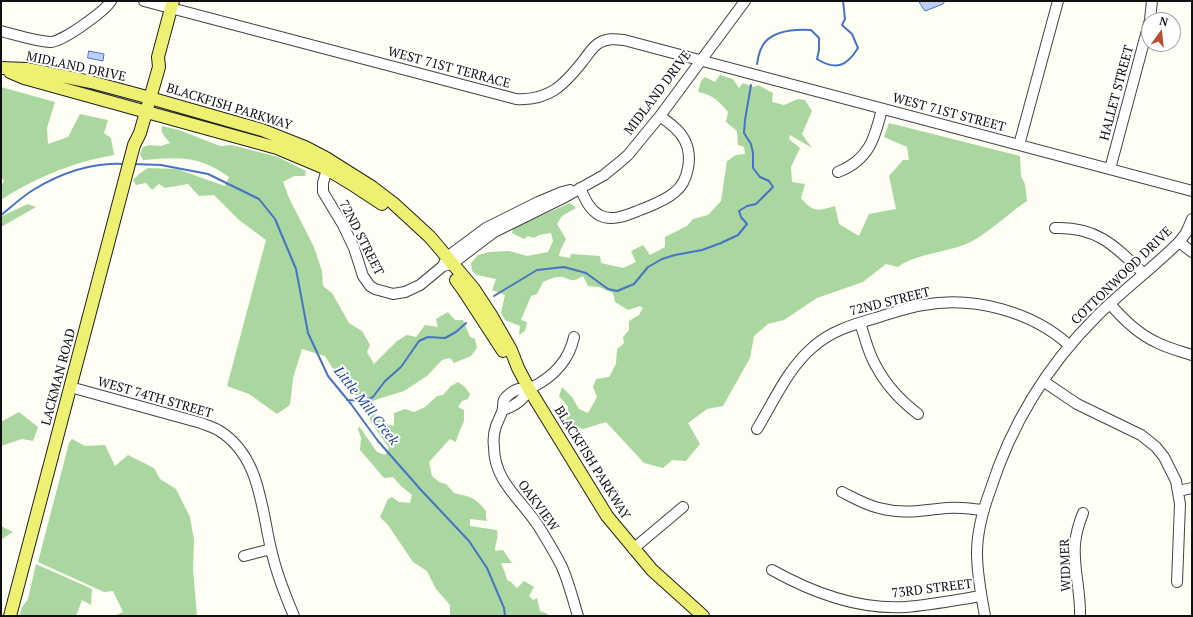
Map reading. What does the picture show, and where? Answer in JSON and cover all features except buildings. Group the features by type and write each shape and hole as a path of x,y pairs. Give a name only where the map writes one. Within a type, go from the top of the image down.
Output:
{"main road":[{"name":"LACKMAN ROAD","path":"10,616 134,145 133,132 146,97 151,65 158,57 173,4"},
{"name":"MIDLAND DRIVE","path":"2,68 27,69 77,79 146,97"},
{"name":"MIDLAND DRIVE","path":"2,68 24,78 142,110"},
{"name":"BLACKFISH PARKWAY","path":"146,97 262,130 292,142 326,158 372,187 393,203 424,232 447,262 505,355 518,368 529,389 607,516 652,570 703,616"},
{"name":"BLACKFISH PARKWAY","path":"142,110 278,148 327,169 372,197 392,212 447,262"}],"street":[{"path":"1,31 51,42 62,39 92,18 111,1"},
{"name":"WEST 71ST TERRACE","path":"144,1 173,4 516,99 534,99 553,92 569,78 593,47 600,42 610,39 624,40 700,60"},
{"name":"MIDLAND DRIVE","path":"447,262 494,232 565,197 604,175 628,155 660,116 745,1"},
{"path":"1019,145 1058,1"},
{"path":"1151,12 1152,1"},
{"name":"HALLET STREET","path":"1110,169 1141,52"},
{"name":"WEST 71ST STREET","path":"700,60 1192,191"},
{"path":"838,172 850,167 870,146 882,109"},
{"path":"580,188 588,206 604,217 615,218 624,217 662,201 677,191 683,183 687,171 687,147 676,129 660,116"},
{"name":"72ND STREET","path":"327,169 322,183 325,196 343,224 354,248 363,276 370,286 380,291 399,294 420,285 447,262"},
{"name":"COTTONWOOD DRIVE","path":"985,616 977,553 979,534 984,510 996,470 1011,436 1028,404 1043,381 1070,346 1096,316 1179,242 1192,219"},
{"path":"1055,228 1082,230 1107,240 1144,274"},
{"path":"1179,242 1192,252"},
{"name":"72ND STREET","path":"757,430 784,382 802,357 814,346 832,333 860,323 922,305 960,302 978,304 999,309 1036,323 1052,332 1070,346"},
{"path":"1110,304 1142,334 1157,343 1192,355"},
{"path":"860,323 873,361 884,380 898,397 918,414"},
{"name":"OAKVIEW","path":"574,337 572,346 565,361 550,375 529,389 525,398 512,407 503,410 496,427 494,457 498,471 503,480 538,525 562,567 578,616"},
{"path":"1043,381 1077,404 1141,435 1156,447 1164,457 1176,481 1180,504 1177,582"},
{"name":"WEST 74TH STREET","path":"70,388 201,423 218,430 232,441 241,451 254,476 260,492 271,549 294,616"},
{"path":"1178,491 1192,488"},
{"path":"842,492 868,505 898,512 922,512 949,508 984,510"},
{"path":"633,549 683,507"},
{"name":"WIDMER","path":"1080,616 1080,593 1075,544 1078,526 1083,513"},
{"path":"244,556 271,549"},
{"name":"73RD STREET","path":"772,570 798,584 820,593 844,601 863,605 886,607 922,606 982,596"}],"green space":[{"path":"720,75 733,79 739,88 743,83 754,87 758,85 773,93 772,102 784,105 798,99 805,100 812,111 802,134 812,148 790,135 789,139 800,148 791,167 792,182 805,184 801,198 805,203 816,210 835,206 839,224 859,236 869,214 896,209 889,176 903,160 909,160 907,147 884,137 889,123 1020,156 1021,176 1025,184 1027,201 974,240 956,248 915,258 898,267 886,264 863,282 817,298 784,320 768,324 754,336 750,358 723,406 707,409 688,423 700,444 686,461 672,460 663,468 644,463 606,422 583,429 566,422 568,407 559,396 562,387 572,397 579,409 588,413 597,397 593,387 596,379 609,377 616,364 617,349 624,343 623,337 629,330 629,321 639,315 643,308 640,306 628,310 615,302 613,293 599,287 588,286 583,276 576,280 562,277 555,278 543,282 537,294 531,296 521,320 527,322 525,331 519,335 520,326 505,320 501,313 505,295 492,290 496,279 477,275 472,271 471,263 478,255 489,252 509,251 527,256 548,252 553,241 551,233 539,235 534,238 528,236 524,239 512,233 513,228 570,203 576,208 562,216 557,224 566,239 559,256 570,258 571,254 600,256 601,263 623,268 636,262 631,251 643,245 650,255 665,247 665,237 687,226 693,219 708,215 721,201 727,161 736,155 745,154 744,147 738,145 737,131 726,122 728,112 715,99 698,92 701,81 705,77 715,82"},
{"path":"1,87 55,102 47,128 48,144 68,137 80,114 108,120 104,133 111,138 114,155 61,169 20,188 1,200 1,188 4,180 1,178"},
{"path":"162,126 179,130 220,146 232,145 278,157 306,171 305,176 294,176 283,182 289,198 314,247 322,271 323,286 332,293 349,323 362,331 370,345 367,352 374,364 397,341 407,335 416,337 425,325 438,327 436,319 448,312 455,320 463,320 470,337 475,339 477,348 471,356 454,363 450,358 442,360 427,376 404,391 360,406 355,393 338,377 325,356 302,349 293,378 290,405 277,414 249,394 227,386 266,240 239,220 214,195 199,196 188,184 165,188 159,184 152,190 146,183 136,185 133,180 148,168 177,169 225,186 229,177 208,165 188,159 167,158 143,160 140,154 143,147 149,145 161,146 170,143 163,133"},
{"path":"28,204 36,207 1,227 2,216"},
{"path":"458,382 465,387 470,394 468,399 462,401 458,407 464,410 464,421 456,442 450,439 429,462 432,476 439,482 446,484 454,493 476,500 486,511 487,521 470,519 470,526 497,530 498,536 495,551 503,550 512,563 501,563 507,580 517,588 524,581 534,587 529,596 533,600 537,598 540,611 548,614 547,616 450,616 450,605 436,589 427,571 413,562 388,525 380,517 388,499 392,497 399,502 410,503 412,495 393,477 384,478 360,450 361,438 358,429 359,426 377,452 385,455 389,448 370,421 369,414 372,411 382,423 394,426 394,413 405,409 414,412 425,407 437,396 443,395 451,386"},
{"path":"19,412 38,427 33,441 22,439 1,446 1,422"},
{"path":"72,439 85,446 105,445 115,466 128,455 154,468 160,479 176,489 190,517 194,540 193,569 197,616 114,616 123,612 113,591 104,592 38,562 69,443"},
{"path":"1,526 13,532 2,539 1,551"},
{"path":"36,564 92,589 91,605 82,600 76,616 19,616 22,607 28,599"}],"water":[{"path":"919,1 945,1 943,4 925,11"},
{"path":"89,51 104,54 103,61 88,58"}],"waterway":[{"path":"757,64 763,46 770,37 781,32 799,30 811,30 819,38 817,59 835,66 845,63 858,48 852,34 842,25 845,19 843,1"},
{"path":"494,296 537,270 564,267 586,273 608,289 617,291 634,284 648,267 662,259 702,250 738,235 747,224 741,217 739,211 747,206 756,204 773,187 769,181 760,177 753,168 753,153 751,144 744,133 751,85"},
{"name":"Little Mill Creek","path":"1,215 33,190 55,178 89,167 124,164"},
{"name":"Little Mill Creek","path":"133,164 161,165 208,174 259,199 275,219 296,269 308,333 328,376 378,441 469,541 487,568 504,608 505,616"},
{"path":"347,400 364,401 373,397 385,381 401,367 419,341 428,337 445,338 456,332 466,323"}]}
